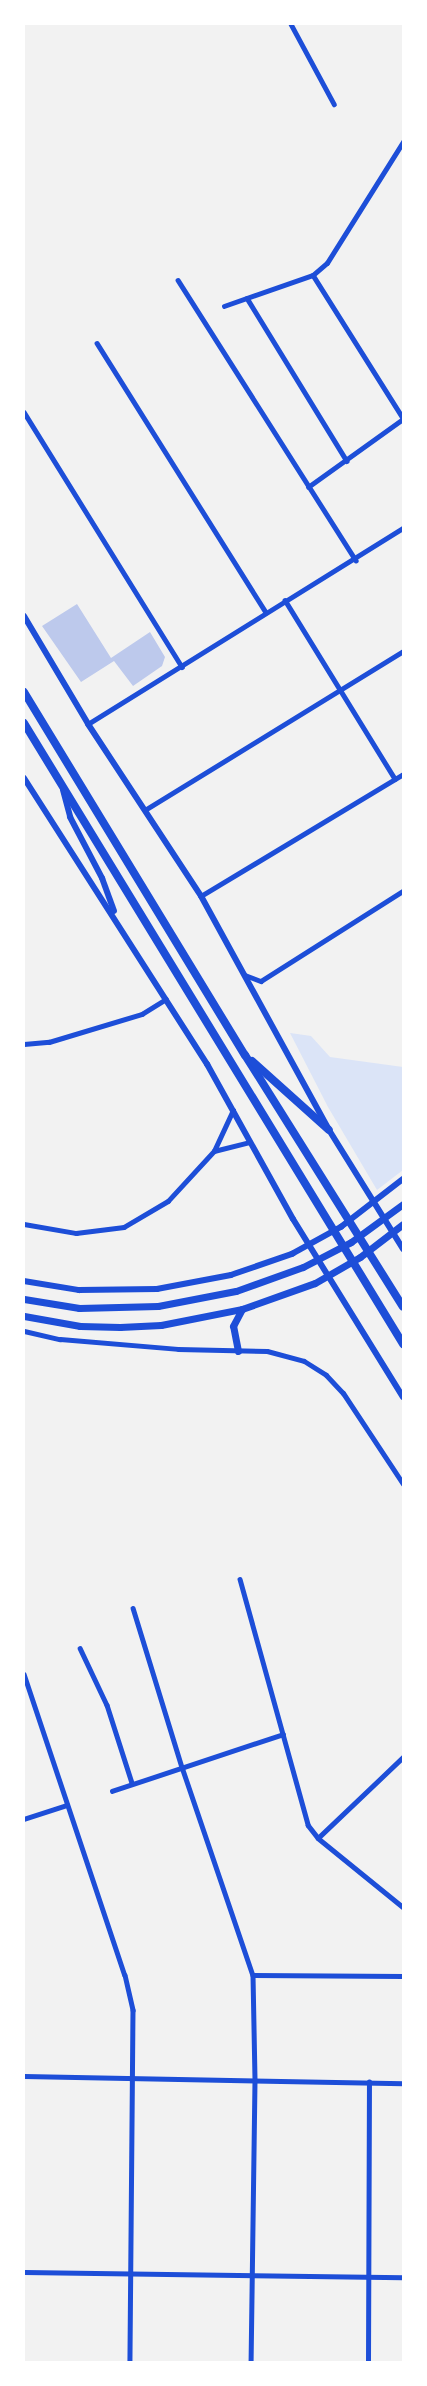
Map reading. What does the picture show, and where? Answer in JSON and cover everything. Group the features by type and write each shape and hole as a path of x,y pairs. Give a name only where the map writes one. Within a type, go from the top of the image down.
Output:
{"highway":[{"path":"24,692 244,1055 403,1307"},
{"path":"24,722 316,1206 403,1344"},
{"path":"244,1055 329,1130"},
{"path":"24,1299 79,1308 158,1306 236,1291 303,1267 351,1242 403,1204"},
{"path":"24,1316 80,1326 120,1327 161,1325 242,1309 315,1283 360,1257 402,1226"},
{"path":"238,1351 233,1326 242,1309"}],"main road":[{"path":"24,616 88,724 200,896 245,974 329,1130 403,1250"},
{"path":"24,625 38,639"},
{"path":"24,778 118,920 233,1110 293,1219 403,1397"},
{"path":"63,786 70,817 102,878 118,920"},
{"path":"24,1281 79,1290 157,1289 231,1275 292,1254 341,1227 403,1179"}],"street":[{"path":"291,24 334,104"},
{"path":"224,306 313,275 327,263 403,142"},
{"path":"308,487 347,461 403,418 313,275"},
{"path":"178,280 356,560"},
{"path":"246,298 347,461"},
{"path":"97,343 266,612"},
{"path":"24,413 182,667"},
{"path":"88,724 182,667 285,600 356,560 403,528"},
{"path":"285,600 395,779"},
{"path":"145,810 341,692 403,651"},
{"path":"200,896 403,774"},
{"path":"245,974 261,981 403,891"},
{"path":"24,1044 49,1042 142,1014 166,999"},
{"path":"24,1224 76,1234 124,1227 168,1201 214,1151 233,1110"},
{"path":"214,1151 249,1142"},
{"path":"24,1331 60,1339 238,1351 267,1351 304,1361 326,1375 343,1393 403,1484"},
{"path":"240,1579 308,1825 318,1838 403,1906"},
{"path":"133,1608 182,1767 253,1975 255,2081 251,2362"},
{"path":"80,1648 107,1705 132,1783"},
{"path":"24,1674 125,1975 132,2010 130,2362"},
{"path":"112,1791 282,1734"},
{"path":"318,1838 403,1757"},
{"path":"24,1818 67,1805"},
{"path":"253,1975 403,1976"},
{"path":"24,2076 403,2083"},
{"path":"368,2362 369,2082"},
{"path":"24,2272 403,2277"}],"shaded area":[{"path":"290,1033 311,1036 330,1057 403,1067 403,1170 377,1190 328,1107"}],"building":[{"path":"77,604 111,658 150,632 165,657 162,666 133,686 114,661 81,682 42,626"}]}
